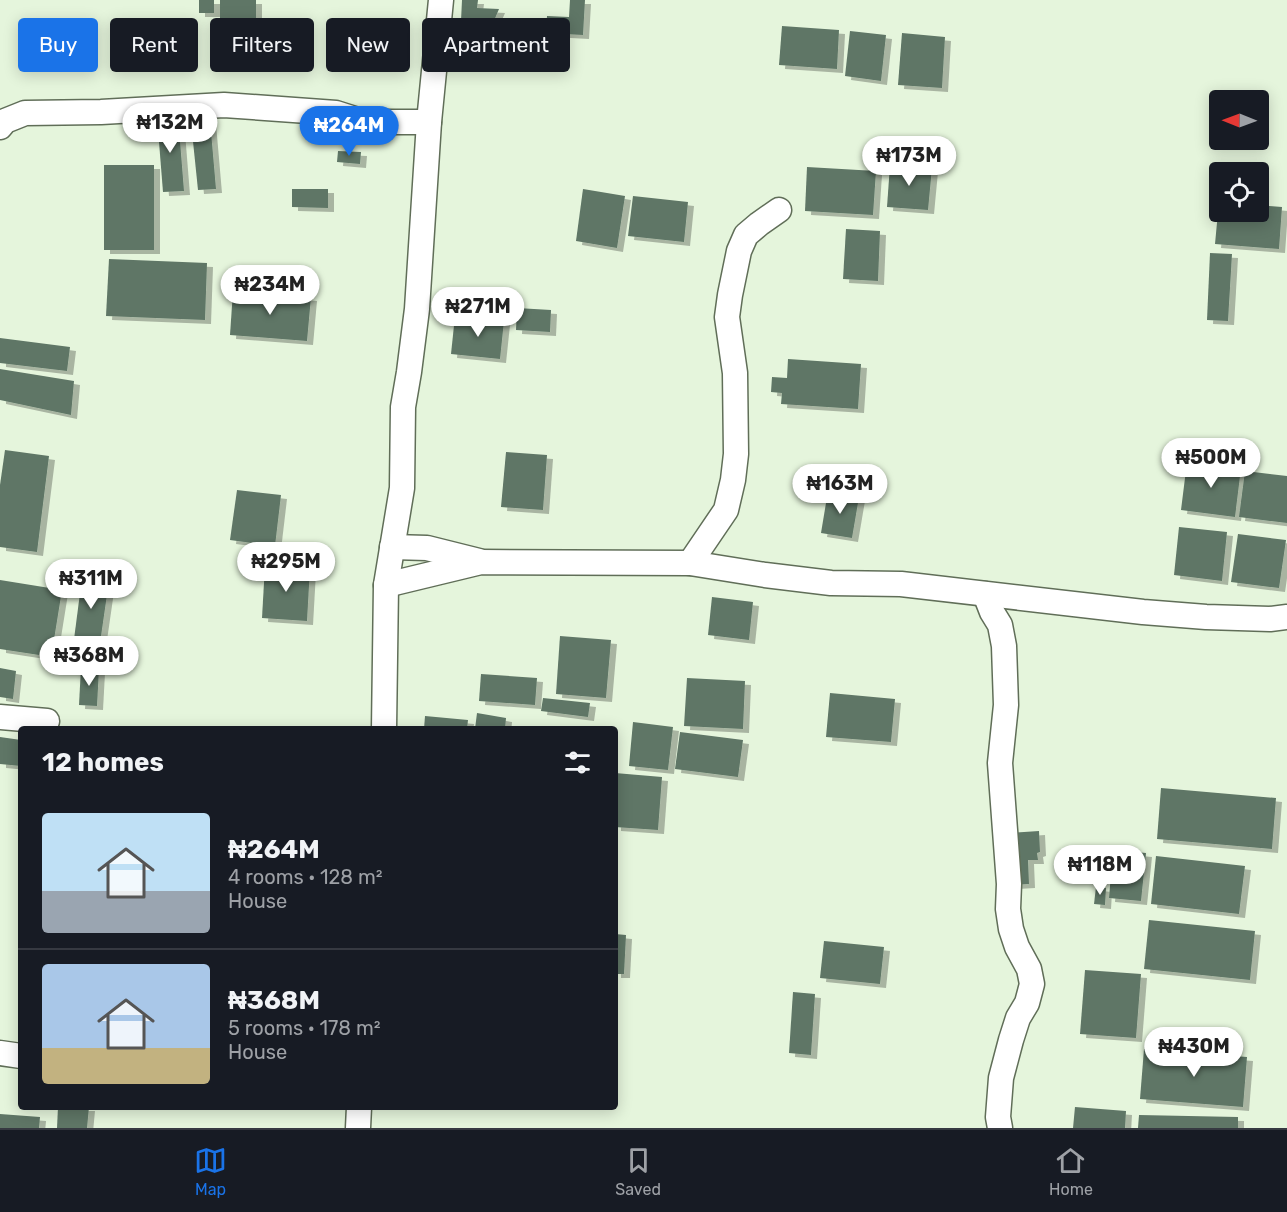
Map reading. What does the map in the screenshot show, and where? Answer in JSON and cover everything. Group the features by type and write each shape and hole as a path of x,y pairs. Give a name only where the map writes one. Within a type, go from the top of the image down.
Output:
{"street":[{"path":"384,726 386,585 402,488 403,407 417,309 429,122 441,0"},
{"path":"0,127 5,121 24,113 101,112 224,105 336,112 358,120 381,122 429,122"},
{"path":"690,563 726,510 733,480 736,454 735,373 727,317 740,250 746,235 779,210"},
{"path":"392,547 427,548 481,562"},
{"path":"386,585 481,562 690,563 831,583 900,584 1143,612 1270,619 1287,616"},
{"path":"985,594 1000,626 1004,646 1006,705 1000,764 1009,884 1008,909 1011,929 1017,947 1029,969 1032,984 1027,1003 1018,1018 1001,1078 998,1117 1000,1128"},
{"path":"0,717 47,722"},
{"path":"0,1053 18,1056"},
{"path":"358,1128 359,1110"}],"building":[{"path":"199,0 214,0 214,13 199,13"},
{"path":"220,0 256,0 256,18 220,18"},
{"path":"462,0 478,0 477,8 499,9 495,18 461,18"},
{"path":"570,0 585,0 583,35 570,34 570,18 547,18 547,16 569,17"},
{"path":"782,26 839,30 837,69 779,65"},
{"path":"850,31 886,35 881,81 845,76"},
{"path":"902,33 945,37 942,88 898,85"},
{"path":"178,116 184,191 163,192 157,117"},
{"path":"210,120 216,189 198,190 191,122"},
{"path":"338,151 361,152 360,164 337,162"},
{"path":"104,165 154,165 154,250 104,250"},
{"path":"890,165 932,168 928,210 887,207"},
{"path":"807,167 876,171 873,215 805,211"},
{"path":"292,189 328,189 328,208 292,207"},
{"path":"583,189 625,196 617,248 576,241"},
{"path":"633,196 688,202 684,242 628,236"},
{"path":"1269,206 1282,207 1279,249 1215,244 1217,222 1269,222"},
{"path":"846,229 880,231 878,281 843,279"},
{"path":"1210,253 1232,254 1228,321 1207,320"},
{"path":"109,259 207,263 205,320 106,316"},
{"path":"233,291 311,297 307,341 230,335"},
{"path":"517,308 551,310 550,332 516,330"},
{"path":"455,316 504,321 500,359 451,354"},
{"path":"0,338 70,347 67,371 0,363"},
{"path":"788,359 861,364 858,409 781,404 782,393 771,392 772,377 787,378"},
{"path":"0,369 74,381 71,415 0,400"},
{"path":"5,450 49,456 37,552 0,547 0,485"},
{"path":"506,452 547,455 543,510 501,507"},
{"path":"1187,462 1241,468 1235,517 1181,510"},
{"path":"1245,471 1287,476 1287,523 1239,517"},
{"path":"237,490 281,495 275,546 230,540"},
{"path":"828,491 859,497 852,538 821,533"},
{"path":"1179,527 1227,532 1222,581 1174,575"},
{"path":"1238,534 1286,540 1279,588 1231,582"},
{"path":"265,565 310,568 307,621 262,618"},
{"path":"83,570 110,574 99,650 73,647"},
{"path":"0,580 62,590 52,652 40,650 39,655 0,649"},
{"path":"712,597 753,602 749,640 708,635"},
{"path":"560,636 611,640 606,698 556,694"},
{"path":"81,667 99,669 97,706 79,705"},
{"path":"0,668 16,671 13,699 0,697"},
{"path":"481,674 537,678 535,705 479,701"},
{"path":"687,678 745,681 743,729 684,726"},
{"path":"830,693 895,699 891,742 826,737"},
{"path":"543,698 590,703 588,717 541,711"},
{"path":"477,713 506,718 505,726 475,726"},
{"path":"425,716 468,720 467,726 424,726"},
{"path":"633,722 673,727 668,770 629,766"},
{"path":"680,732 743,740 738,777 675,769"},
{"path":"0,737 18,740 18,766 0,764"},
{"path":"618,773 662,777 658,830 618,827"},
{"path":"1161,788 1276,798 1272,849 1157,839"},
{"path":"1039,831 1038,860 1028,860 1029,884 1012,885 1009,833"},
{"path":"1113,850 1146,853 1141,901 1109,898"},
{"path":"1156,856 1245,866 1239,914 1151,904"},
{"path":"1096,887 1106,888 1105,905 1094,904"},
{"path":"1149,920 1255,931 1250,980 1144,969"},
{"path":"618,934 626,935 624,974 618,974"},
{"path":"824,941 884,947 880,984 820,978"},
{"path":"1085,970 1141,974 1136,1038 1080,1034"},
{"path":"793,992 815,994 811,1055 789,1053"},
{"path":"1144,1049 1247,1057 1243,1107 1140,1099"},
{"path":"1075,1107 1126,1111 1125,1128 1073,1128"},
{"path":"58,1110 89,1110 87,1128 57,1128"},
{"path":"0,1114 40,1117 39,1128 0,1128"},
{"path":"1139,1115 1238,1117 1238,1128 1138,1128"}]}
